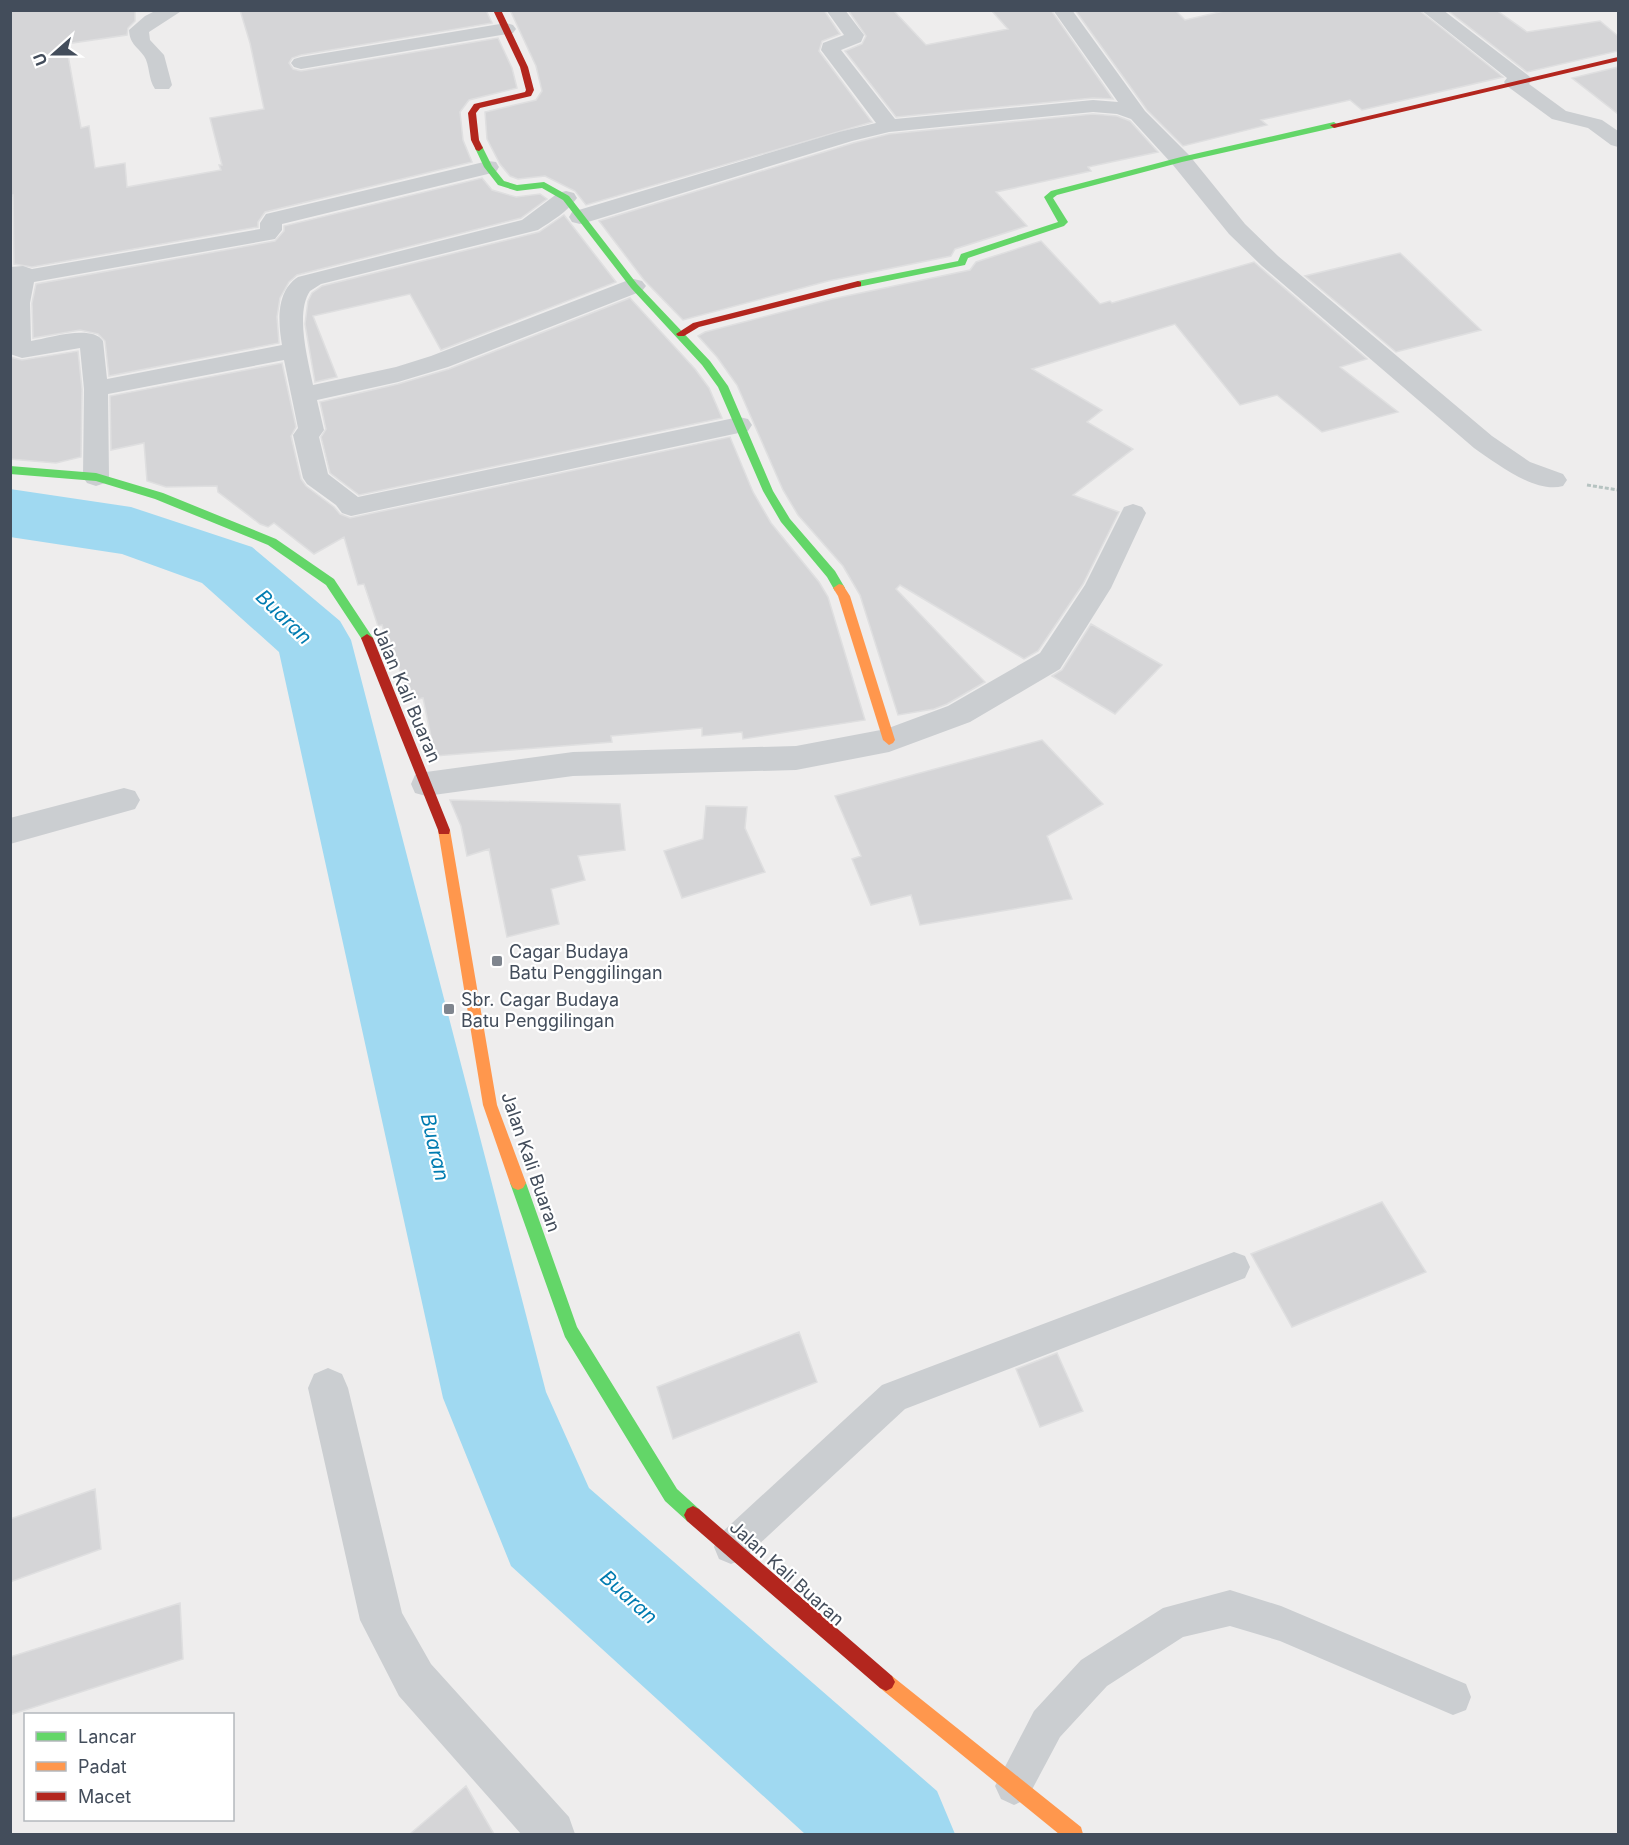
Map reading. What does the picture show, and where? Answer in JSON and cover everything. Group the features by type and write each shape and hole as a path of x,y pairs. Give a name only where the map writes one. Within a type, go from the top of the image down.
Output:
{"street":[{"path":"162,85 154,55 140,41 139,30 152,20 174,10"},
{"path":"497,10 524,67 530,90 528,94 477,106 472,113 475,140 488,167 501,183 508,187 544,185 566,198 634,286 681,334 723,386 742,429 739,425"},
{"path":"835,10 854,38 830,47 831,51 889,126"},
{"path":"1062,10 1138,115 1181,160 1237,229 1270,261 1483,442 1521,468 1554,480"},
{"path":"1430,10 1558,115 1595,124 1618,141"},
{"path":"301,63 506,30"},
{"path":"681,334 696,325 819,293 962,263 964,256 1061,224 1063,222 1048,197 1054,193 1181,160 1618,59"},
{"path":"580,217 846,136 889,126 1093,106 1121,108 1138,115"},
{"path":"96,477 95,376 91,341 86,339 19,349 17,275 267,234 271,230 271,223 274,219 488,167"},
{"path":"566,198 530,225 313,279 300,287 291,304 291,321 311,430 306,435 316,478 345,499 351,507 739,425"},
{"path":"303,395 409,371 518,334 634,286"},
{"path":"95,376 296,350"},
{"path":"739,425 768,491 786,522 831,574 844,596 889,740"},
{"name":"Jalan Kali Buaran","path":"10,470 96,477 159,496 272,542 330,582 365,634 443,827 490,1105 571,1331 671,1495 850,1653 1074,1834"},
{"path":"426,784 573,764 796,758 889,740 958,714 1050,661 1097,588 1133,513"},
{"path":"10,831 124,800"},
{"path":"328,1388 382,1620 415,1680 552,1834"}],"lane":[{"path":"731,1548 894,1397 1234,1267"},
{"path":"1014,1785 1047,1724 1094,1673 1176,1621 1230,1608 1281,1624 1453,1697"}],"building":[{"path":"10,10 135,10 135,21 128,28 127,35 66,44 81,128 89,126 95,168 125,163 127,187 221,170 219,165 222,165 210,118 264,109 250,43 240,10 486,10 492,23 301,55 292,58 289,63 293,69 301,71 498,38 512,68 517,88 469,100 460,112 463,140 472,162 265,212 258,222 258,227 32,267 14,264 13,195 10,196"},
{"path":"510,10 824,10 840,34 822,41 819,51 872,122 586,205 575,191 545,176 518,179 510,176 500,164 487,139 485,112 536,100 542,91 536,66"},
{"path":"848,10 893,10 926,45 1008,29 991,10 1051,10 1113,99 1093,98 896,117 845,51 862,44 866,36"},
{"path":"1075,10 1175,10 1185,20 1228,10 1419,10 1503,77 1362,110 1350,100 1261,120 1267,125 1183,146 1147,110"},
{"path":"1447,10 1496,10 1527,32 1600,21 1618,36 1618,51 1527,72"},
{"path":"1618,67 1618,114 1572,78"},
{"path":"1093,114 1117,116 1130,121 1158,152 1088,167 1091,171 996,192 1027,226 955,249 951,256 828,281 683,320 644,280 599,221 889,134"},
{"path":"482,178 492,190 516,197 540,194 547,199 521,218 297,275 289,282 280,298 277,317 279,343 109,376 105,341 98,334 80,330 33,338 32,303 36,284 275,241 284,231 284,226"},
{"path":"564,215 616,282 441,350 410,294 313,316 337,377 315,382 305,324 308,301 312,293 322,286 539,232"},
{"path":"1041,241 1100,304 1110,301 1112,303 1254,262 1367,359 1340,367 1398,412 1322,432 1277,395 1240,405 1175,324 1032,369 1102,410 1087,422 1133,449 1073,495 1119,512 1083,584 1038,651 1024,659 900,585 896,589 985,682 934,709 898,715 860,595 843,566 798,515 783,490 737,385 698,336 705,332 832,299 970,270 976,262"},
{"path":"1400,253 1481,330 1396,352 1305,276"},
{"path":"630,298 695,369 709,388 722,418 359,495 330,473 321,437 326,429 320,402 398,384 449,369"},
{"path":"78,351 82,389 81,457 56,463 10,459 10,357 22,360"},
{"path":"282,363 296,427 291,436 301,479 306,486 340,514 350,518 730,437 753,492 771,523 819,582 828,597 865,720 743,739 742,732 702,736 702,728 611,736 612,742 435,756 423,698 409,701 395,654 391,656 382,625 378,626 364,584 358,585 344,537 314,554 274,523 268,527 260,524 218,492 217,486 166,487 147,481 144,443 111,450 110,396"},
{"path":"1091,624 1162,665 1115,714 1052,676 1062,670"},
{"path":"1042,740 1103,804 1047,836 1072,899 920,925 911,895 871,905 852,859 861,856 835,796"},
{"path":"450,800 620,804 625,850 578,856 585,880 551,889 559,924 507,937 489,849 467,856 461,826"},
{"path":"706,806 747,807 745,828 765,872 682,898 664,851 703,839"},
{"path":"1382,1202 1426,1272 1292,1327 1251,1254"},
{"path":"799,1332 817,1382 673,1439 657,1387"},
{"path":"1057,1353 1083,1411 1040,1427 1016,1369"},
{"path":"95,1489 101,1549 10,1582 10,1519"},
{"path":"180,1603 183,1659 10,1715 10,1657"},
{"path":"466,1786 494,1834 410,1834"}],"waterway":[{"name":"Buaran","path":"10,513 131,531 227,565 314,640 495,1398 550,1527 894,1834"}],"traffic: fast":[{"path":"858,284 962,263 964,256 1061,224 1063,222 1048,197 1054,193 1181,160 1334,125"},
{"path":"479,148 488,167 501,183 517,188 544,185 566,198 634,286 706,363 723,386 768,491 786,522 831,574 839,588"},
{"path":"10,470 96,477 159,496 272,542 330,582 367,638"},
{"path":"518,1183 571,1331 671,1495 693,1515"}],"traffic: slow":[{"path":"839,588 844,596 889,740"},
{"path":"444,830 490,1105 518,1183"},
{"path":"886,1682 1074,1834"}],"traffic: jam":[{"path":"479,148 475,140 472,113 477,106 528,94 530,90 524,67 497,10"},
{"path":"1334,125 1618,59"},
{"path":"681,334 696,325 858,284"},
{"path":"367,638 444,830"},
{"path":"693,1515 886,1682"}],"place":[{"name":"Cagar Budaya Batu Penggilingan","path":"497,961"},
{"name":"Sbr. Cagar Budaya Batu Penggilingan","path":"449,1009"}]}
